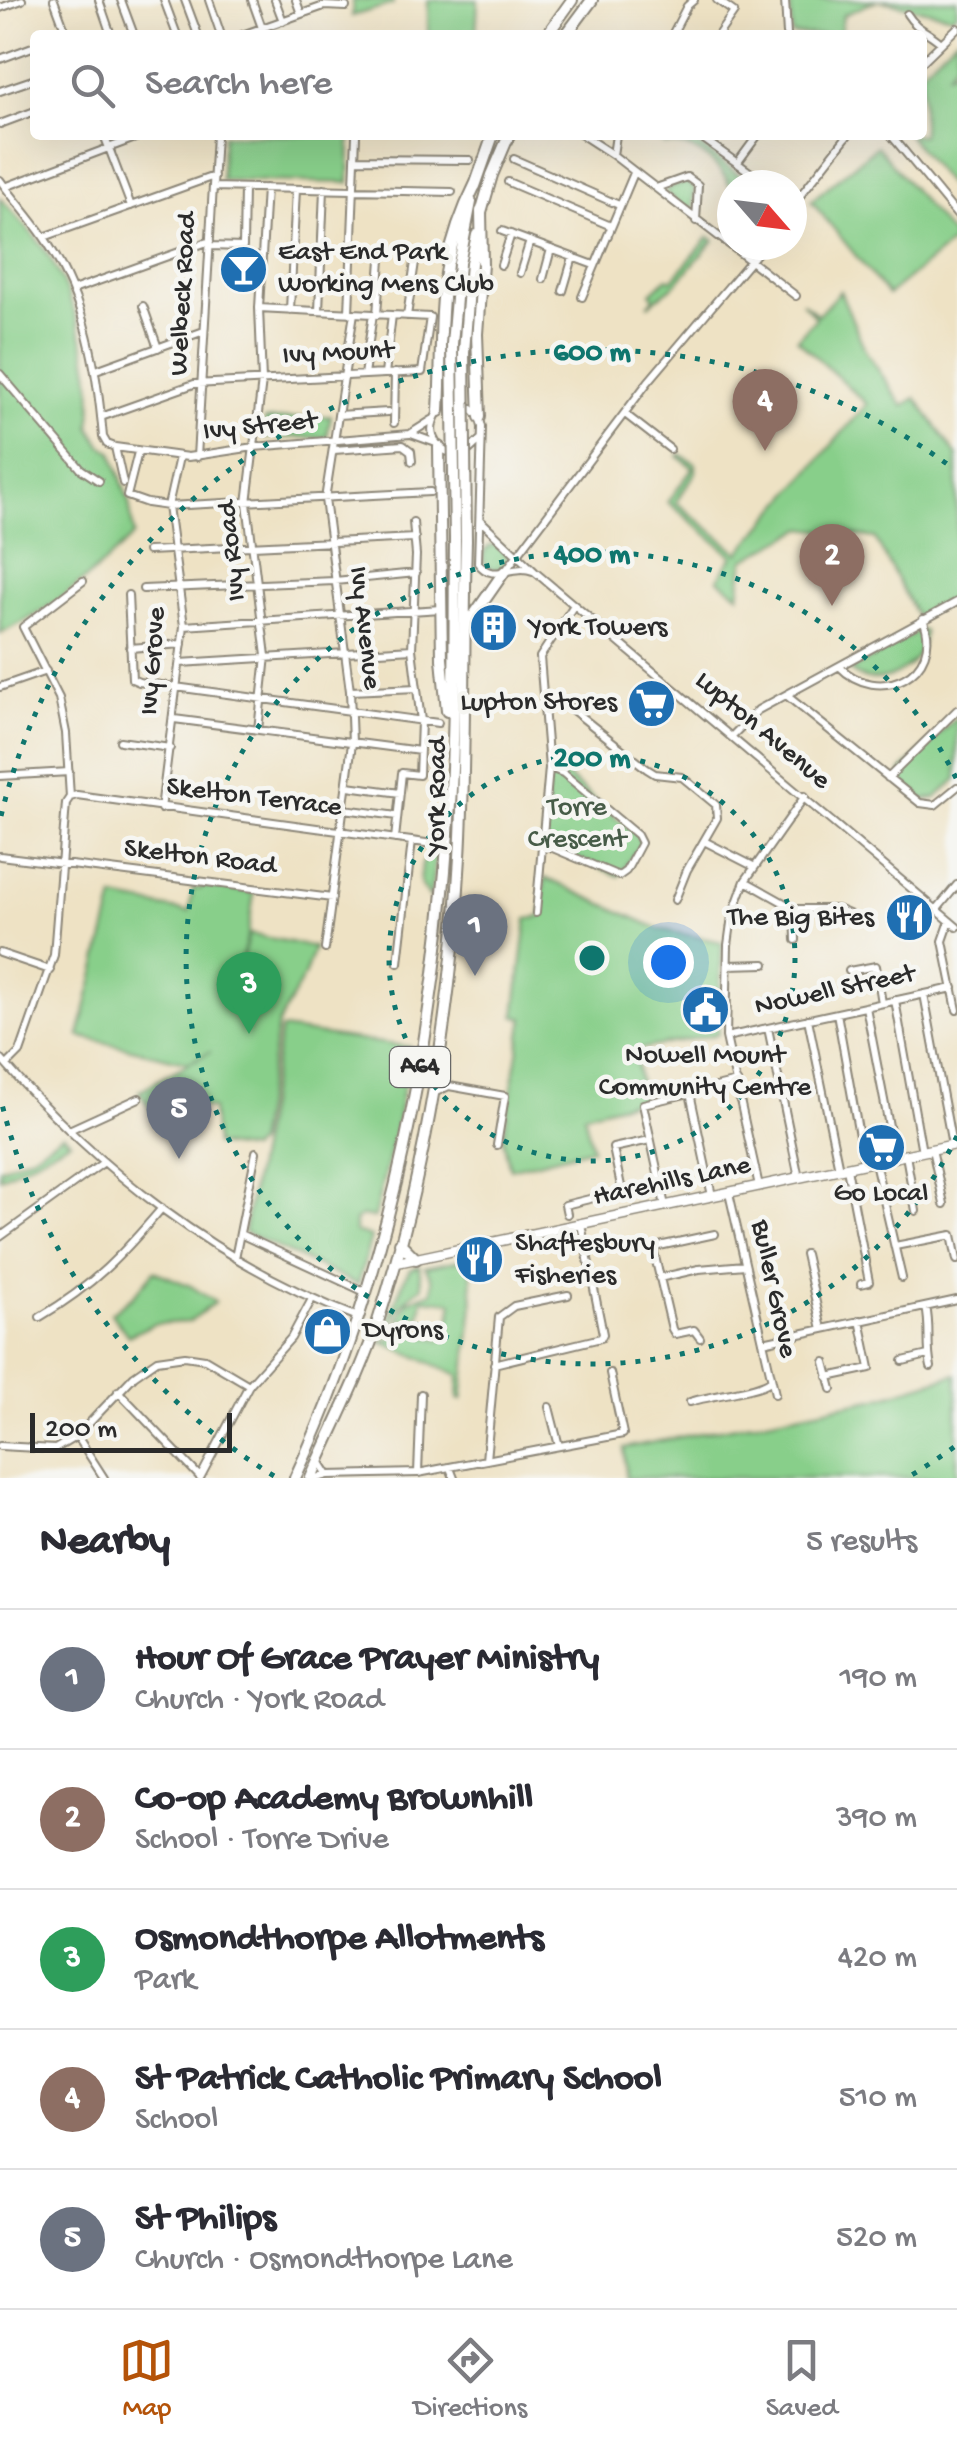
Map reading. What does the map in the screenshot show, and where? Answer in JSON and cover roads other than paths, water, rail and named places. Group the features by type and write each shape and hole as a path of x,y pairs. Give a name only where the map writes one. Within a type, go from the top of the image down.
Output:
{"highway":[{"path":"570,30 592,0"},
{"path":"550,30 570,2"},
{"name":"York Road","path":"314,1478 384,1304 396,1263 431,1096 455,924 464,631 452,344 458,264 476,183 491,140"},
{"name":"York Road","path":"295,1478 368,1288 397,1182 423,1050 452,767 464,352 471,263 481,211 507,140"},
{"path":"437,414 444,276 458,219 476,183"},
{"path":"480,418 477,334 481,211"},
{"path":"437,445 437,610 452,767"},
{"path":"464,631 507,569"},
{"path":"400,1243 416,1259"},
{"path":"368,1288 384,1269 396,1263"},
{"path":"358,1318 372,1318 384,1304"}],"main road":[{"name":"Harehills Lane","path":"396,1263 955,1145"}],"street":[{"path":"0,8 22,0"},
{"path":"54,0 64,30"},
{"path":"98,0 109,30"},
{"path":"121,0 132,30"},
{"path":"164,0 174,30"},
{"path":"185,0 196,30"},
{"path":"208,0 219,30"},
{"path":"252,0 262,28"},
{"path":"275,0 282,21"},
{"path":"296,0 301,14"},
{"path":"675,30 690,3 678,0"},
{"path":"717,0 734,12 721,30"},
{"path":"785,0 787,30"},
{"path":"256,30 324,6 342,4"},
{"path":"906,14 918,30"},
{"path":"927,57 957,28"},
{"path":"927,36 941,43"},
{"path":"0,59 30,48"},
{"path":"0,91 30,81"},
{"path":"0,124 30,113"},
{"path":"106,140 131,206"},
{"path":"6,187 128,140"},
{"name":"Welbeck Road","path":"197,457 216,140"},
{"name":"Ivy Avenue","path":"325,949 352,743 350,691 325,499 351,313 356,140"},
{"path":"590,140 796,296"},
{"path":"613,155 615,140"},
{"path":"704,140 748,170"},
{"path":"738,162 754,140"},
{"path":"807,186 844,140"},
{"path":"895,140 957,215"},
{"path":"356,159 470,160"},
{"path":"514,159 620,205"},
{"path":"582,298 634,173"},
{"path":"44,237 214,176"},
{"path":"655,188 687,177 698,186 696,221"},
{"path":"0,180 44,237 73,290 96,370 104,441 114,447 123,483"},
{"path":"508,182 610,226"},
{"path":"213,187 452,192"},
{"path":"73,290 210,243 243,247 244,188"},
{"name":"Ivy Road","path":"258,730 266,656 247,503 262,381 259,308 266,188"},
{"path":"290,310 296,189"},
{"path":"320,311 324,189"},
{"path":"502,231 594,265"},
{"path":"501,265 510,234"},
{"path":"520,273 530,242"},
{"path":"542,280 552,249"},
{"path":"563,291 573,257"},
{"path":"364,375 381,259"},
{"path":"507,569 682,340 752,261"},
{"path":"259,308 407,316 415,262"},
{"path":"142,306 158,348"},
{"path":"385,374 392,315"},
{"name":"Ivy Mount","path":"101,418 201,384 422,372 430,318 407,316"},
{"path":"96,370 204,331"},
{"path":"394,423 395,373"},
{"path":"0,374 81,469 99,481"},
{"path":"480,440 467,452 452,454 437,445 432,433 437,414 450,404 463,404 480,418 480,440 480,520 478,554 484,570 493,574 518,567 536,572"},
{"path":"338,415 388,412"},
{"name":"Ivy Street","path":"334,446 410,434 437,414"},
{"path":"625,414 670,449"},
{"name":"Ivy Street","path":"410,434 437,445"},
{"name":"Ivy Street","path":"114,447 197,457 254,447 403,446 411,450 412,462"},
{"path":"138,452 128,496 147,504 247,503 430,492"},
{"path":"467,452 480,462"},
{"name":"Ivy Grove","path":"161,809 184,626 168,506 179,457"},
{"name":"Lupton Avenue","path":"480,520 574,605 954,924"},
{"path":"395,839 402,773 419,775 421,721 412,649 416,573 413,522"},
{"path":"148,551 415,538"},
{"path":"478,554 485,542 505,542 512,556 507,569"},
{"path":"144,589 336,581 416,573"},
{"path":"7,1066 20,1052 50,970 66,804 70,797 63,715 23,627 55,608 83,581"},
{"path":"128,595 132,679 438,723"},
{"path":"732,736 752,714 957,602"},
{"path":"536,914 549,768 540,657 574,605"},
{"path":"184,626 437,610"},
{"path":"838,666 867,685 884,686 906,676 928,648 923,619"},
{"path":"130,648 182,644"},
{"path":"180,663 412,649"},
{"path":"0,687 46,671"},
{"path":"350,691 417,688"},
{"path":"786,695 925,806 935,805 957,787"},
{"path":"544,696 560,700 654,774 682,777 714,801 718,814 676,900"},
{"path":"888,778 957,710"},
{"path":"173,719 420,752"},
{"path":"120,742 170,748"},
{"path":"543,844 619,876 626,871 641,842 563,773 549,768"},
{"path":"0,776 68,772"},
{"path":"348,786 400,794"},
{"path":"759,1186 726,1037 732,916 753,866 805,796"},
{"name":"Skelton Terrace","path":"70,797 433,844"},
{"path":"344,809 397,816"},
{"path":"398,963 412,841"},
{"path":"704,841 753,866"},
{"name":"Skelton Road","path":"0,856 332,898"},
{"path":"745,881 795,909 837,909 849,914"},
{"path":"938,908 957,885"},
{"path":"795,909 796,940"},
{"path":"954,924 944,942 957,1010"},
{"path":"0,953 50,970"},
{"path":"728,966 766,964"},
{"path":"848,971 876,966 882,1003"},
{"name":"Nowell Street","path":"726,1037 952,988"},
{"path":"924,994 955,1145"},
{"path":"895,1000 927,1151 944,1204"},
{"path":"866,1007 916,1211"},
{"path":"837,1013 869,1163 902,1278"},
{"path":"808,1019 869,1282 861,1284"},
{"path":"768,1028 799,1178"},
{"path":"0,1058 69,1130 162,1208 235,1258 312,1299 358,1318"},
{"path":"436,1066 440,1079 448,1086 505,1096 497,1145"},
{"path":"665,1206 643,1104 737,1082"},
{"path":"431,1096 448,1086"},
{"path":"690,1093 712,1196"},
{"path":"69,1130 139,1098"},
{"path":"566,1214 564,1205 622,1191 613,1148 650,1140"},
{"path":"235,1258 256,1152"},
{"path":"0,1237 104,1162"},
{"name":"Buller Grove","path":"729,1192 775,1394"},
{"path":"40,1317 74,1297 110,1268 162,1208"},
{"path":"494,1364 597,1342 603,1334 581,1224"},
{"path":"240,1234 368,1288"},
{"path":"622,1254 715,1234"},
{"path":"895,1246 952,1235 957,1260"},
{"path":"653,1248 674,1332 673,1342"},
{"path":"805,1254 822,1328"},
{"path":"659,1278 745,1265"},
{"path":"486,1460 497,1324 503,1312 514,1306 568,1294"},
{"path":"118,1391 201,1478 250,1385 292,1338 312,1299"},
{"path":"762,1342 957,1300"},
{"path":"926,1306 931,1330 931,1368"},
{"path":"828,1377 870,1368 860,1320"},
{"path":"674,1332 694,1330 700,1338"},
{"path":"903,1361 928,1355"},
{"path":"0,1446 55,1448 78,1436 118,1391 157,1360 185,1356 205,1360 250,1385"},
{"path":"825,1362 832,1389"},
{"path":"314,1478 418,1473 623,1434 610,1373"},
{"path":"690,1402 742,1388 759,1389 770,1381"},
{"path":"418,1473 421,1394"},
{"path":"550,1407 558,1446"},
{"path":"78,1436 104,1478"},
{"path":"319,1460 328,1475"},
{"path":"450,1468 454,1478"}],"place":[{"name":"East End Park Working Mens Club","path":"243,269"},
{"name":"St Patrick Catholic Primary School","path":"765,451"},
{"name":"Co-op Academy Brownhill","path":"832,606"},
{"name":"York Towers","path":"494,628"},
{"name":"Lupton Stores","path":"652,703"},
{"name":"The Big Bites","path":"909,918"},
{"name":"Hour Of Grace Prayer Ministry","path":"475,976"},
{"name":"Nowell Mount Community Centre","path":"705,1009"},
{"name":"Osmondthorpe Allotments","path":"249,1034"},
{"name":"Go Local","path":"881,1147"},
{"name":"St Philips","path":"179,1159"},
{"name":"Shaftesbury Fisheries","path":"480,1260"},
{"name":"Dyrons","path":"328,1331"}],"park label":[{"name":"Torre Crescent","path":"577,824"}]}
